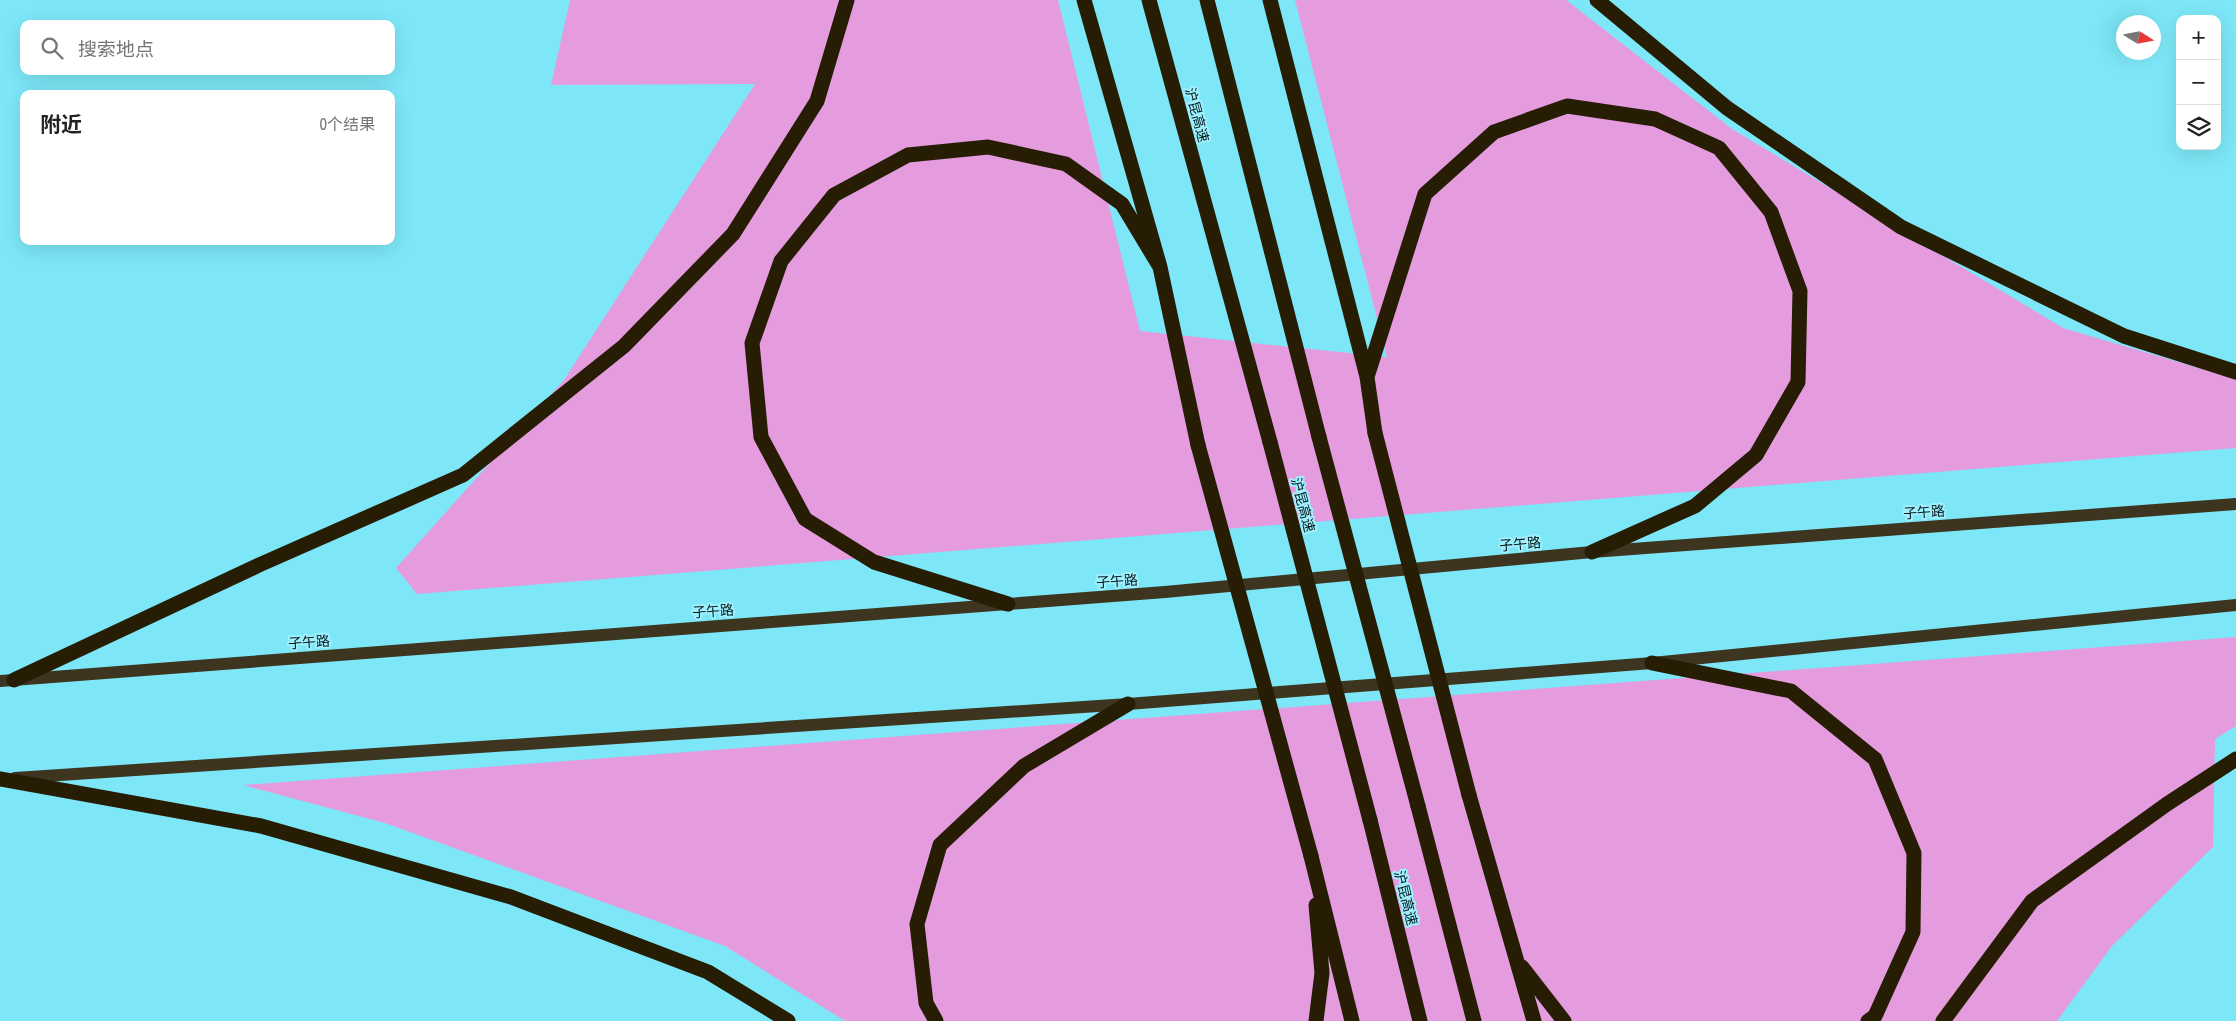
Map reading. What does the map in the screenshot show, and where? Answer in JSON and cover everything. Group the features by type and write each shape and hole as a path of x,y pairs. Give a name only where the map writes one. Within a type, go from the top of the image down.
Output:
{"highway":[{"path":"7,680 463,475 624,346 733,234 817,101 847,0"},
{"path":"1084,0 1160,267 1198,445 1311,856 1352,1021"},
{"name":"沪昆高速","path":"1148,0 1270,442 1370,820 1420,1021"},
{"path":"1207,0 1319,437 1474,1021"},
{"path":"1270,0 1367,377 1374,433 1469,795 1534,1021"},
{"path":"1596,0 1727,108 1901,227 2124,336 2236,372"},
{"path":"1367,377 1425,194 1494,132 1566,106 1655,119 1719,148 1771,212 1800,291 1798,382 1756,455 1703,500 1695,506 1592,552"},
{"path":"1008,604 874,562 805,519 761,437 752,343 781,261 834,196 908,155 988,147 1066,164 1122,204 1160,267"},
{"path":"1652,664 1792,691 1875,759 1914,853 1913,932 1874,1016 1868,1021"},
{"path":"936,1021 926,1003 918,924 940,845 1024,766 1128,704"},
{"path":"1944,1021 2032,901 2167,804 2236,759"},
{"path":"0,779 261,826 511,897 708,972 788,1021"},
{"path":"1311,856 1322,973 1316,1021"},
{"path":"1518,962 1564,1021"}],"main road":[{"name":"子午路","path":"7,680 1165,592 1592,552 2236,504"},
{"path":"0,779 1128,704 1652,664 2236,605"}],"shaded area":[{"path":"570,0 1058,0 1140,331 1387,357 1295,0 1566,0 1732,129 2063,328 2236,379 2236,448 417,594 396,568 564,380 755,84 551,85"},
{"path":"2236,637 2236,726 2215,739 2213,847 2112,946 2057,1021 845,1021 725,946 385,823 243,785"}]}
